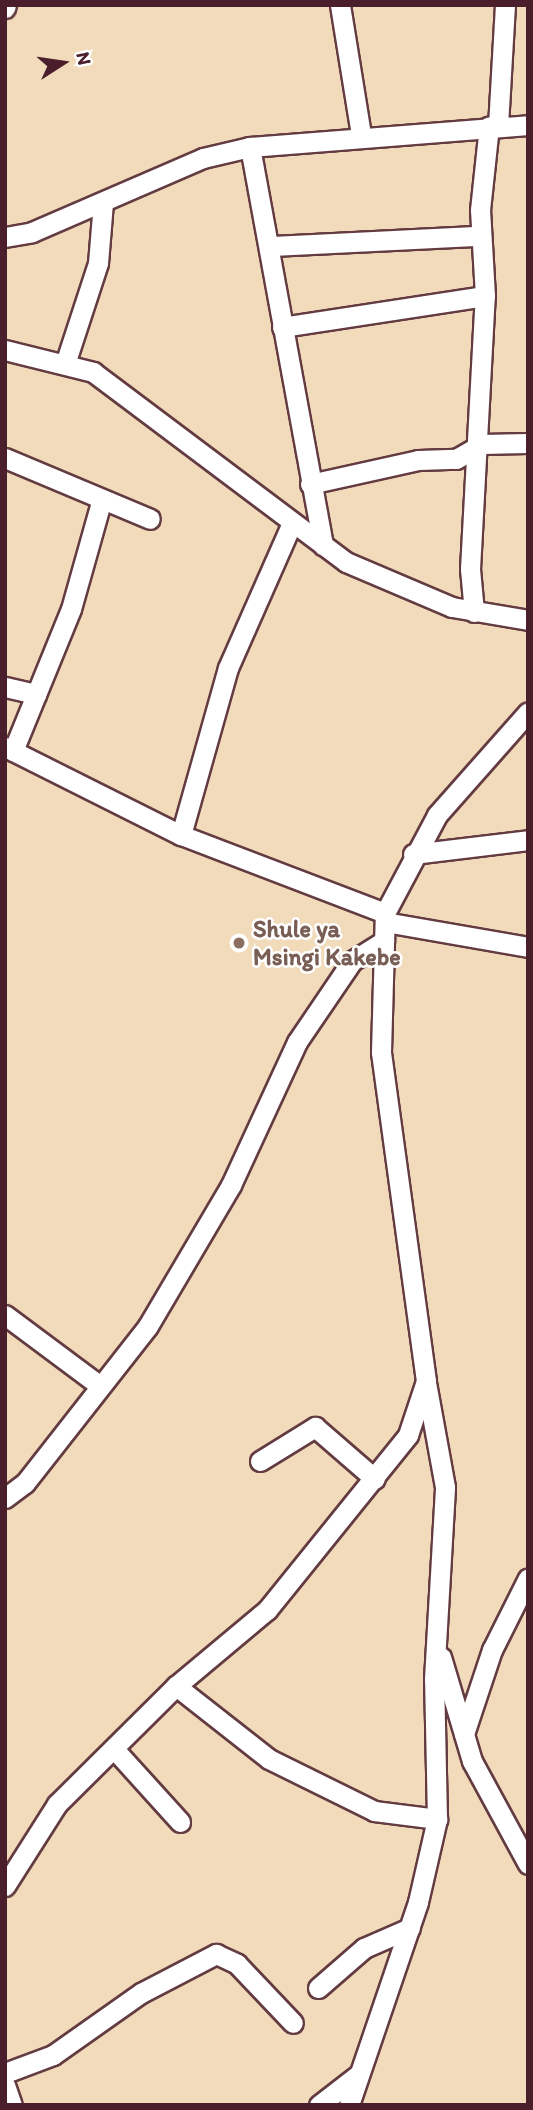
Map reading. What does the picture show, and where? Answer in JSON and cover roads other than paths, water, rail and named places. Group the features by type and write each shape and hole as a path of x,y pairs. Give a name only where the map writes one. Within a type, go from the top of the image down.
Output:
{"street":[{"path":"340,5 361,135"},
{"path":"474,612 470,569 482,444 485,296 480,236 505,5"},
{"path":"5,237 103,202 204,158 250,146 361,135 528,125"},
{"path":"250,146 272,246 282,327 323,545"},
{"path":"66,361 98,263 103,202"},
{"path":"272,246 480,236"},
{"path":"282,327 485,296"},
{"path":"5,350 66,361 93,372 291,525 362,570 474,612 528,620"},
{"path":"310,484 418,460 456,459 482,444 528,443"},
{"path":"5,458 101,502 150,519"},
{"path":"101,502 82,579 36,694 9,749 181,835 384,926 528,947"},
{"path":"181,835 228,668 291,525"},
{"path":"5,687 36,694"},
{"path":"5,1498 25,1483 99,1385 132,1349 199,1245 297,1042 352,961 384,926 413,854 437,815 528,712"},
{"path":"413,854 528,839"},
{"path":"349,2105 410,1928 437,1819 436,1636 445,1477 426,1381 381,1052 384,926"},
{"path":"5,1315 99,1385"},
{"path":"5,1886 57,1804 115,1750 176,1686 267,1609 408,1435 426,1381"},
{"path":"260,1461 315,1427 375,1479"},
{"path":"464,1735 492,1650 528,1578"},
{"path":"436,1636 464,1735 528,1864"},
{"path":"176,1686 269,1759 374,1811 437,1819"},
{"path":"115,1750 180,1822"},
{"path":"318,1988 364,1948 410,1928"},
{"path":"5,2073 54,2055 141,1993 216,1954 237,1964 293,2023"},
{"path":"319,2105 358,2075"},
{"path":"5,2085 12,2105"}],"place":[{"name":"Shule ya Msingi Kakebe","path":"239,943"}]}
